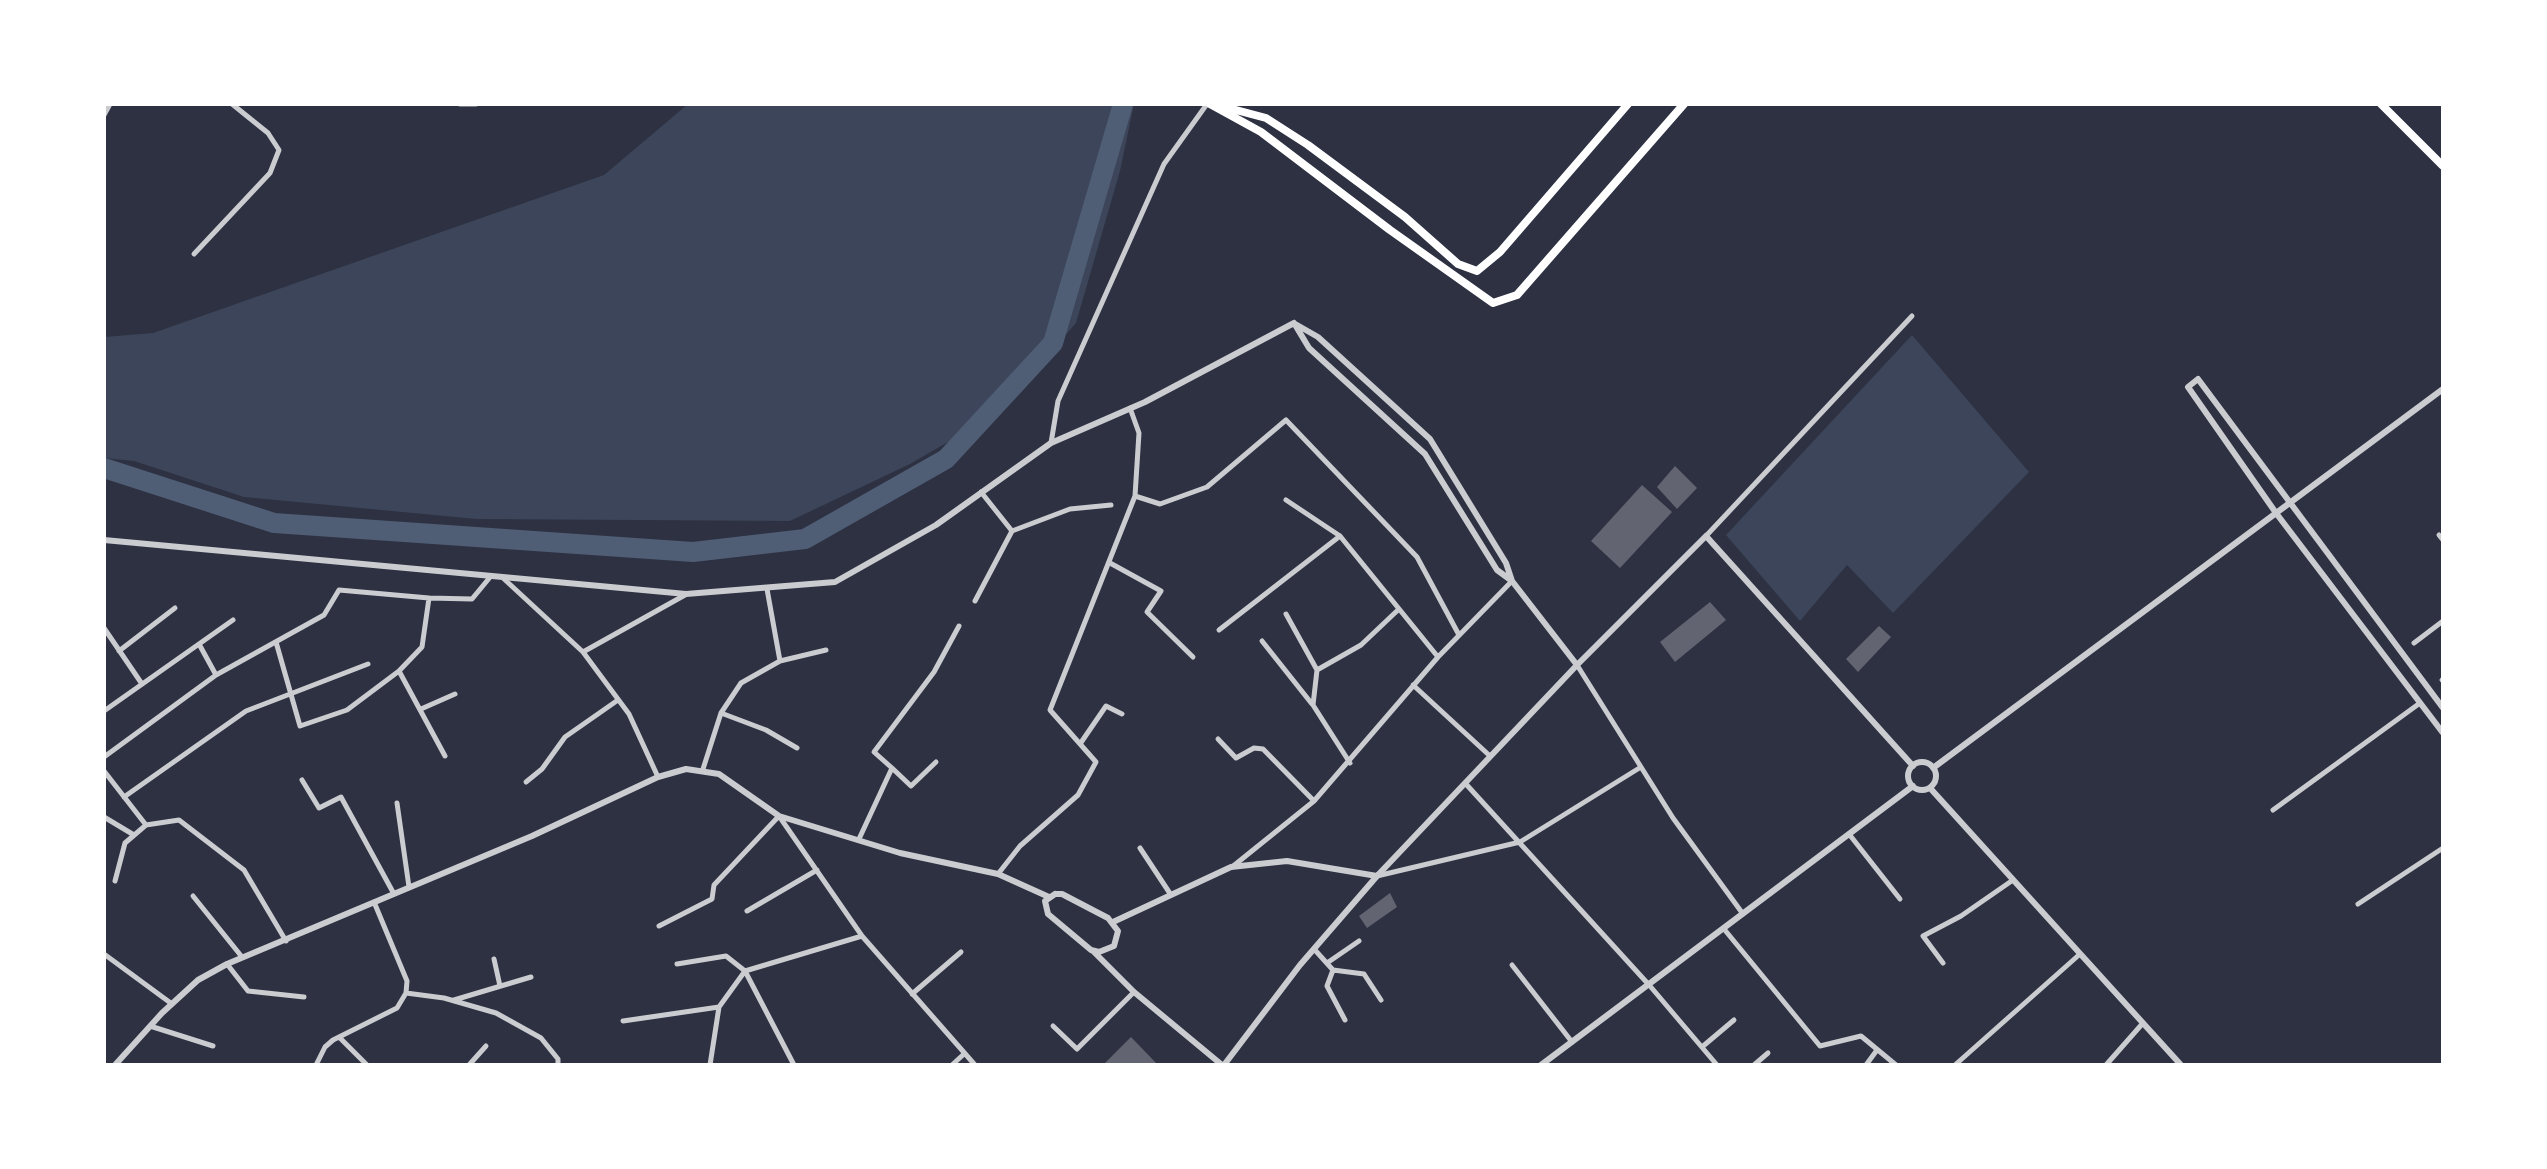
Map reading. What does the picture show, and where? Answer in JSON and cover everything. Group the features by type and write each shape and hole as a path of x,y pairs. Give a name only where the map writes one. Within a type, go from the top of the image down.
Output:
{"main road":[{"path":"1210,104 1266,118 1393,208 1458,264 1477,271 1500,252 1628,104"},
{"path":"1210,104 1261,132 1493,303 1517,295 1684,104"},
{"path":"2381,104 2443,166"}],"street":[{"path":"104,115 110,104"},
{"path":"194,254 270,173 279,150 268,133 232,104"},
{"path":"460,104 476,104"},
{"path":"1051,443 1058,401 1164,164 1210,104"},
{"path":"1049,897 1045,906 1048,914 1134,992 1223,1065 1314,949 1377,876 1577,665 1706,536 1912,316"},
{"path":"104,540 686,594 835,582 936,525 1051,443 1130,408 1294,323"},
{"path":"1294,323 1318,337 1430,439 1506,563 1512,581"},
{"path":"1294,323 1309,348 1419,447 1497,570 1512,581 1577,665 1641,767 1743,914"},
{"path":"2443,708 2198,379 2188,387 2276,513 2443,733"},
{"path":"1933,768 2443,389"},
{"path":"998,874 1020,846 1078,795 1096,762 1050,710 1079,630 1110,563 1135,496 1139,433 1130,408"},
{"path":"1135,496 1160,504 1207,487 1286,420 1417,557 1459,635"},
{"path":"981,492 1012,531"},
{"path":"1286,500 1340,536 1438,657"},
{"path":"975,601 1012,531 1070,509 1111,505"},
{"path":"1219,630 1340,536"},
{"path":"1706,536 1913,766"},
{"path":"1110,563 1161,591 1147,612 1193,657"},
{"path":"104,757 216,675 324,615 339,590 472,599 491,575"},
{"path":"502,577 583,652 629,714 658,777"},
{"path":"1113,922 1231,867 1314,801 1350,763 1438,657 1512,581"},
{"path":"767,589 780,661"},
{"path":"2342,601 2356,591"},
{"path":"583,652 686,594"},
{"path":"276,642 300,726 347,710 399,671 422,647 429,598"},
{"path":"119,651 175,608"},
{"path":"1317,670 1361,645 1399,609"},
{"path":"1286,614 1317,670 1313,705"},
{"path":"104,711 233,620"},
{"path":"2414,643 2443,621"},
{"path":"936,762 911,786 874,752 934,672 959,626"},
{"path":"104,628 142,684"},
{"path":"1262,641 1313,705 1350,763"},
{"path":"199,644 216,675"},
{"path":"703,769 721,713 741,683 780,661 826,650"},
{"path":"124,797 246,711 368,664"},
{"path":"399,671 445,756"},
{"path":"1413,685 1490,756"},
{"path":"421,709 455,694"},
{"path":"526,782 542,769 565,737 618,700"},
{"path":"2273,810 2420,703"},
{"path":"1080,744 1106,706 1122,714"},
{"path":"721,713 766,730 797,748"},
{"path":"1218,739 1236,758 1254,748 1263,749 1314,801"},
{"path":"1913,766 1925,763 1933,768 1936,776 1930,788"},
{"path":"1913,766 1908,778 1913,786"},
{"path":"1231,867 1287,861 1377,876 1520,842 1641,767"},
{"path":"859,839 892,768"},
{"path":"115,1065 198,980 227,964 532,836 658,777 686,769 703,769 737,785 779,816 862,936 975,1065"},
{"path":"104,771 146,825"},
{"path":"302,780 319,808 341,797 394,894"},
{"path":"1465,783 1650,986 1717,1065"},
{"path":"1541,1065 1913,786 1930,788 2181,1065"},
{"path":"397,803 409,887"},
{"path":"779,816 927,860 998,874 1049,897 1062,894 1113,922 1118,938 1114,946 1099,952 1091,950"},
{"path":"659,926 712,899 714,885 779,816"},
{"path":"104,817 134,835"},
{"path":"115,881 125,843 146,825 179,820 244,870 286,941"},
{"path":"1849,834 1900,899"},
{"path":"1140,848 1171,895"},
{"path":"2358,904 2443,848"},
{"path":"747,911 817,870"},
{"path":"1943,963 1923,936 1961,916 2013,880"},
{"path":"193,896 242,957"},
{"path":"316,1065 325,1047 397,1008 406,993 407,981 374,902"},
{"path":"1724,929 1820,1046 1861,1036 1896,1065"},
{"path":"710,1065 719,1007 745,971 862,936"},
{"path":"1327,963 1359,941"},
{"path":"1314,949 1333,970 1364,974 1381,1000"},
{"path":"912,994 961,952"},
{"path":"104,954 172,1004"},
{"path":"1955,1065 2080,954"},
{"path":"677,964 726,956 745,971 794,1065"},
{"path":"494,959 500,986"},
{"path":"227,964 248,991 304,997"},
{"path":"1512,965 1572,1042"},
{"path":"1333,970 1327,986 1345,1020"},
{"path":"453,1000 531,977"},
{"path":"1053,1026 1077,1049 1134,992"},
{"path":"406,993 453,1000 496,1013 541,1038 558,1059 558,1065"},
{"path":"623,1021 719,1007"},
{"path":"1702,1047 1734,1020"},
{"path":"2106,1065 2143,1023"},
{"path":"150,1026 213,1046"},
{"path":"339,1037 367,1065"},
{"path":"469,1065 486,1046"},
{"path":"1866,1065 1877,1050"},
{"path":"1754,1065 1768,1053"},
{"path":"952,1065 964,1054"}],"shaded area":[{"path":"688,104 1134,104 1120,171 1076,323 998,413 910,464 790,521 476,519 244,497 134,461 104,458 104,337 153,333 604,175"},
{"path":"1912,335 2029,472 1893,613 1847,565 1800,621 1726,535"}],"building":[{"path":"1675,466 1697,488 1677,509 1657,487"},
{"path":"1642,485 1672,512 1620,568 1591,541"},
{"path":"1710,602 1726,620 1675,662 1660,642"},
{"path":"1879,626 1891,637 1858,672 1846,659"},
{"path":"1390,893 1397,907 1367,928 1359,916"},
{"path":"1131,1037 1158,1065 1103,1065"}],"waterway":[{"path":"104,468 274,523 693,552 805,539 946,459 1053,343 1123,104"}]}
